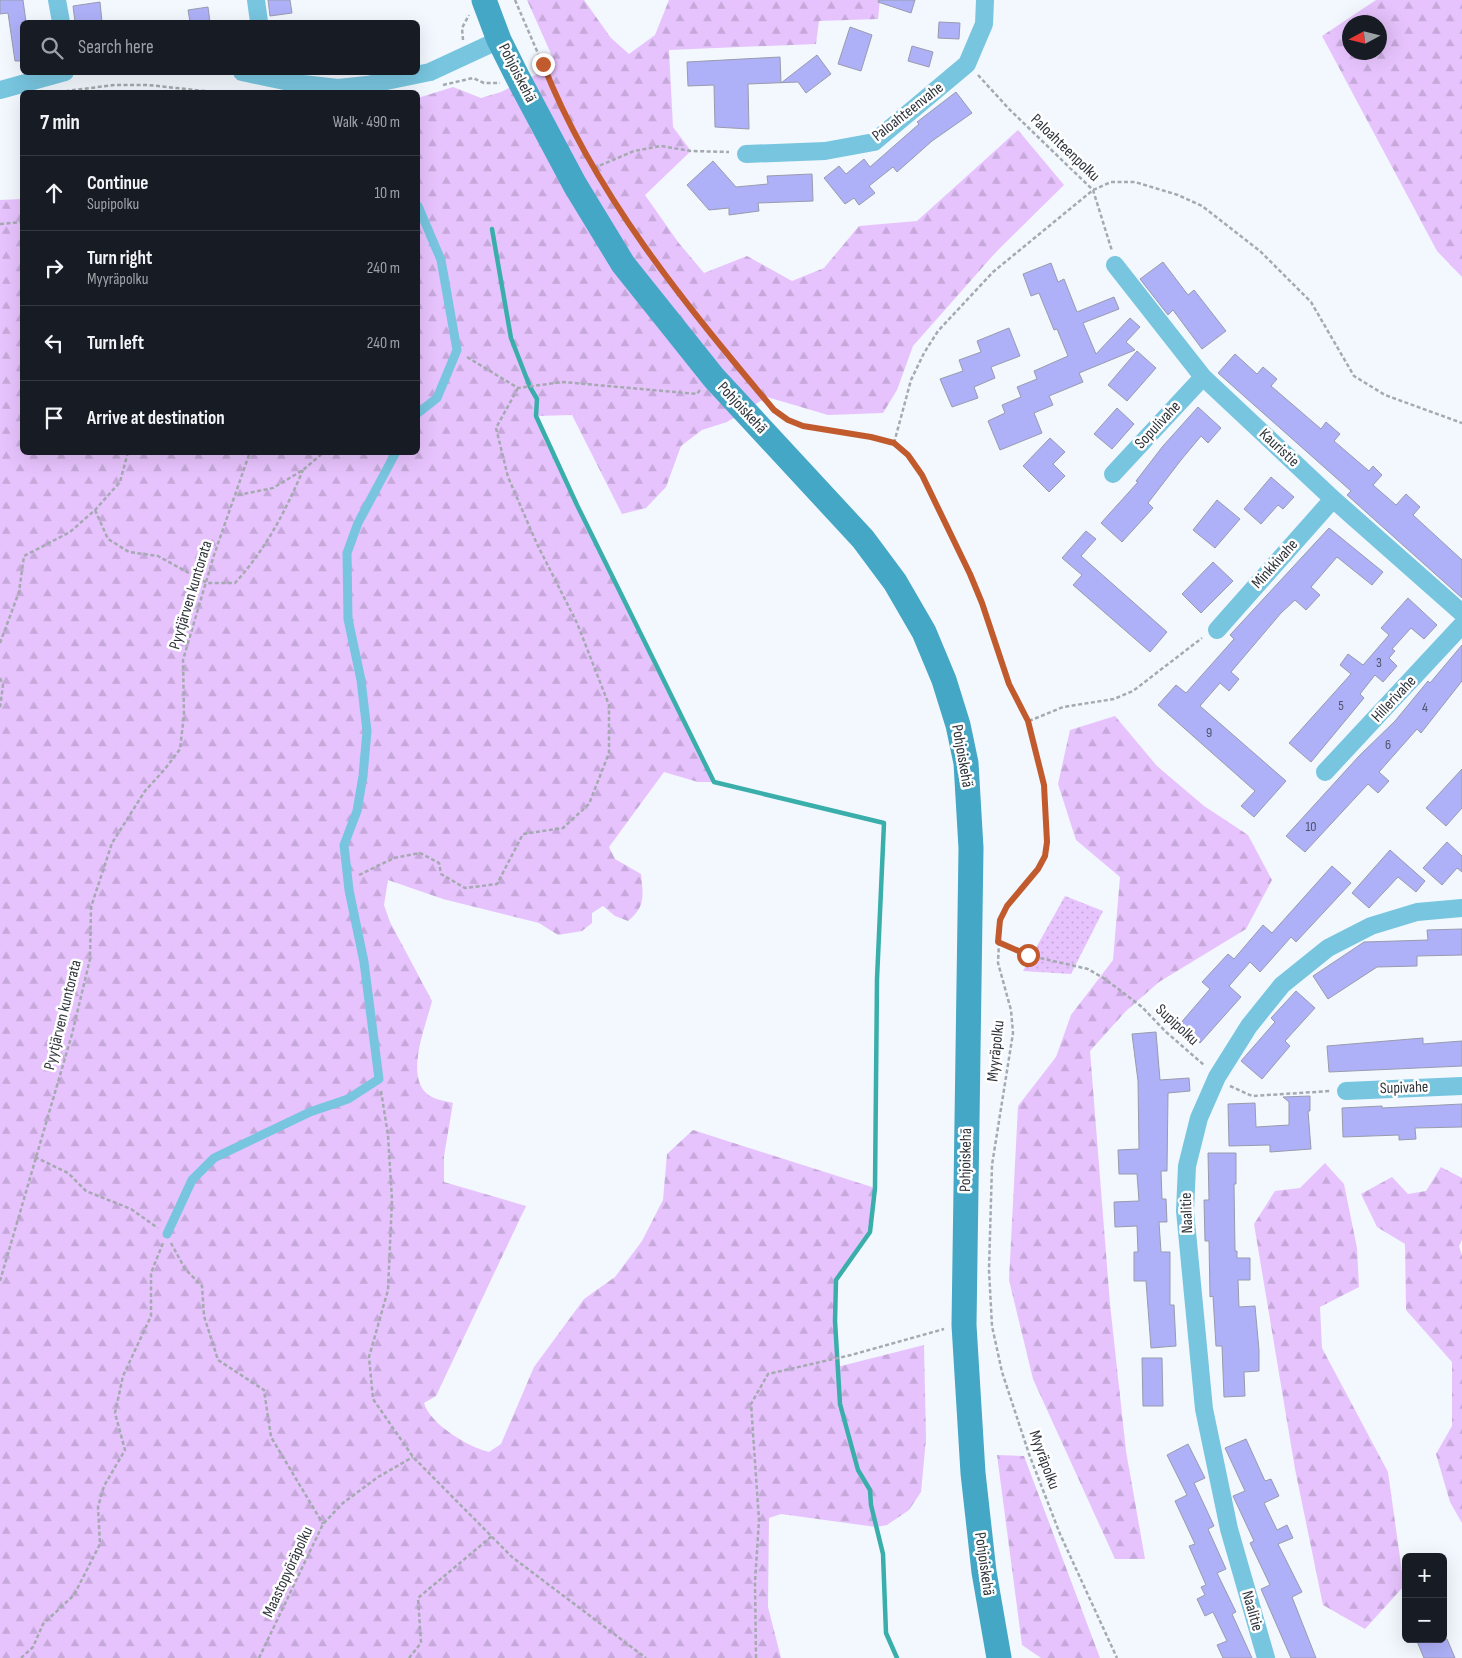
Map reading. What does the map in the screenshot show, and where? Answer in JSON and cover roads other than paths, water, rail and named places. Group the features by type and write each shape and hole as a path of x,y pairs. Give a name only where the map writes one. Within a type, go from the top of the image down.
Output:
{"main road":[{"name":"Pohjoiskehä","path":"486,3 499,40 575,184 623,264 714,378 863,539 896,582 924,632 944,680 958,725 966,763 971,848 964,1325 974,1482 984,1572 998,1658"}],"street":[{"path":"57,0 61,20"},
{"path":"256,0 258,20"},
{"name":"Paloahteenvahe","path":"746,154 825,151 874,142 967,64 984,24 986,0"},
{"path":"420,74 430,72 466,57 499,40"},
{"path":"0,90 54,75"},
{"path":"269,75 294,83 338,90 415,75"},
{"name":"Kauristie","path":"1115,265 1203,377 1333,499 1462,613"},
{"name":"Sopulivahe","path":"1113,474 1203,377"},
{"name":"Minkkivahe","path":"1217,630 1333,499"},
{"name":"Hillerivahe","path":"1325,772 1462,625"},
{"name":"Naalitie","path":"1266,1658 1229,1529 1204,1409 1185,1211 1187,1166 1199,1118 1217,1077 1250,1026 1282,985 1328,948 1371,926 1418,912 1462,908"},
{"name":"Supivahe","path":"1346,1091 1462,1086"}],"lane":[{"path":"420,211 441,260 457,350 437,398 420,411"},
{"path":"167,1234 192,1180 214,1158 310,1112 348,1099 379,1079 364,962 347,880 344,845 357,811 363,776 367,730 361,680 348,619 347,554 358,523 394,455"}],"waterway":[{"path":"492,229 511,338 530,387 537,399 536,416 577,505 714,782 884,823 877,979 875,1188 870,1232 836,1280 835,1321 840,1404 858,1470 870,1490 871,1505 883,1554 886,1633 897,1658"}]}
